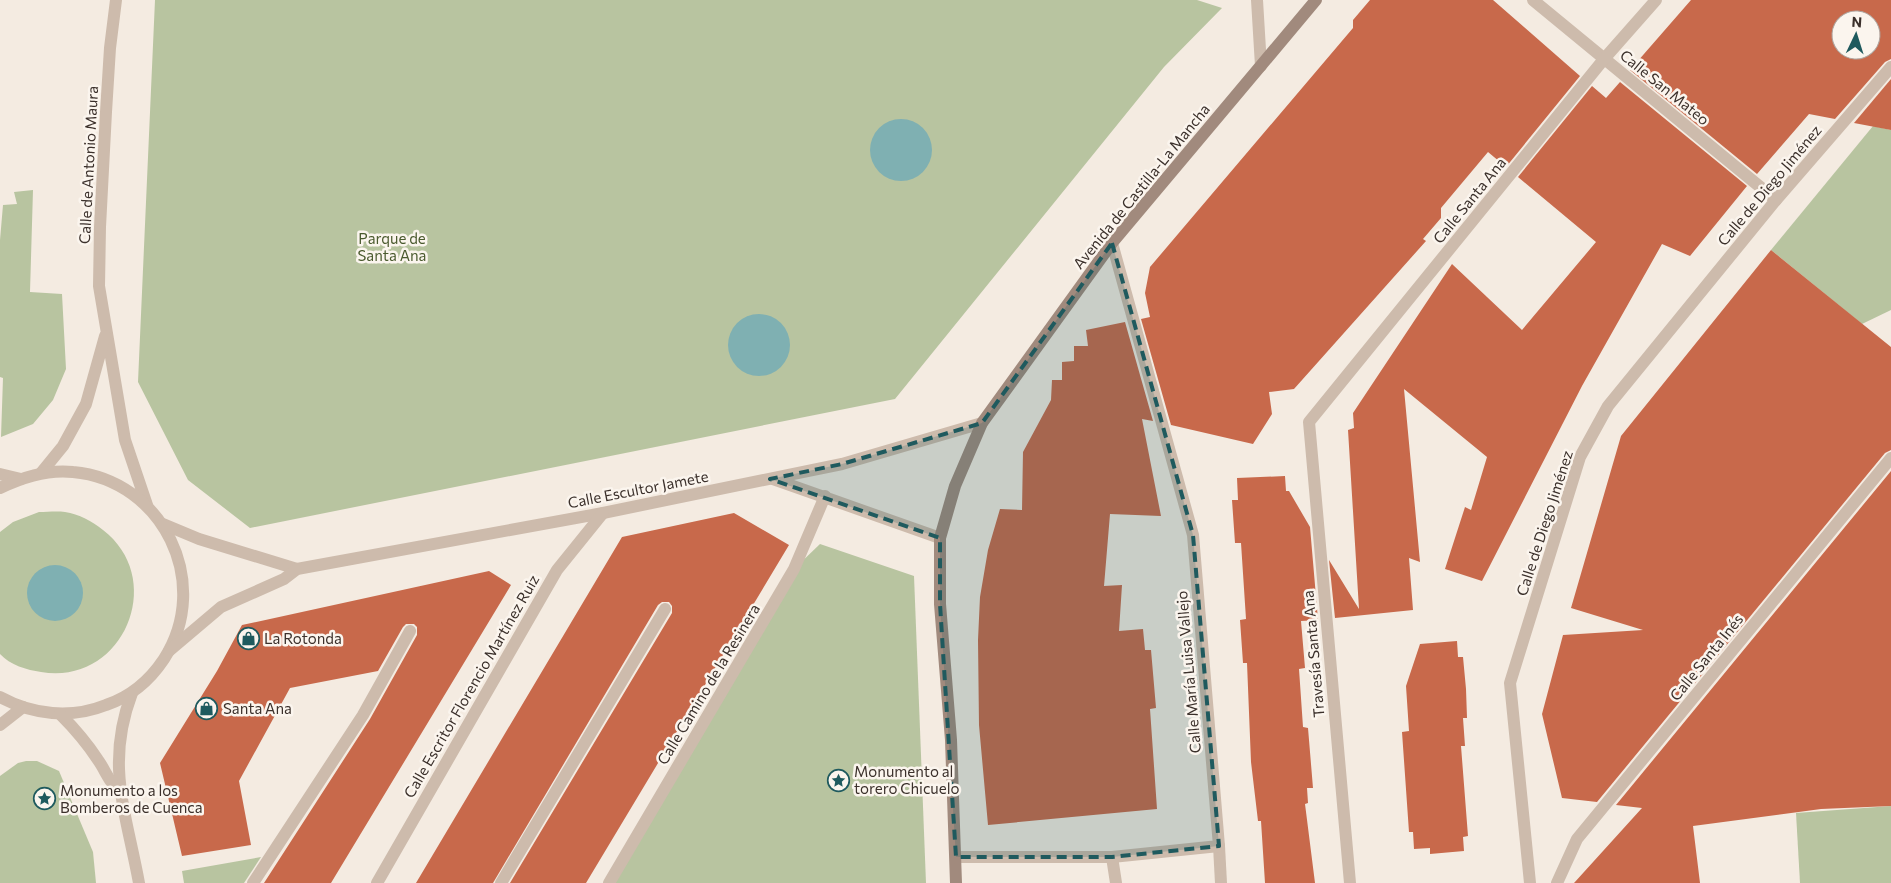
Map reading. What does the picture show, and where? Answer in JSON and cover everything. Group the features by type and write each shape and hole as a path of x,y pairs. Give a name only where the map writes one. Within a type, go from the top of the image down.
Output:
{"main road":[{"name":"Avenida de Castilla-La Mancha","path":"956,883 951,740 940,604 940,538 955,486 982,423 1112,243 1316,0"}],"street":[{"name":"Calle de Antonio Maura","path":"116,0 110,48 100,227 99,286 125,440 147,505"},
{"path":"1257,0 1261,66"},
{"name":"Calle San Mateo","path":"1533,0 1776,200"},
{"name":"Calle Santa Ana","path":"1309,422 1604,59 1656,0"},
{"name":"Calle de Diego Jiménez","path":"1530,883 1510,683 1580,457 1608,406 1776,200 1891,67"},
{"name":"Calle María Luisa Vallejo","path":"1112,243 1193,535 1222,883"},
{"name":"Calle de Antonio Maura","path":"41,473 63,446 86,404 106,331"},
{"name":"Travesía Santa Ana","path":"1309,422 1350,883"},
{"name":"Calle Escultor Jamete","path":"169,651 221,607 284,578 296,569 604,513 842,464 982,423"},
{"name":"Calle Santa Inés","path":"1557,883 1577,839 1891,458"},
{"path":"0,488 41,473 73,472 109,480 126,489 147,505 163,524 176,549 182,569 184,590 179,625 169,651 159,667 132,692 97,709 60,714 22,708 0,697"},
{"path":"0,474 21,479"},
{"path":"770,479 825,496 940,538"},
{"name":"Calle Camino de la Resinera","path":"609,883 794,569 825,496"},
{"name":"Calle Escritor Florencio Martínez Ruiz","path":"377,883 557,570 604,513"},
{"name":"Calle Escultor Jamete","path":"163,524 199,539 296,569"},
{"path":"501,883 665,609"},
{"path":"253,883 363,715 410,631"},
{"path":"132,692 119,737 118,770 120,792 138,883"},
{"path":"0,725 22,708"},
{"path":"60,714 98,759 113,786 120,792"},
{"path":"956,857 1112,856 1219,846"},
{"path":"1112,856 1116,883"}],"highlighted area":[{"path":"1112,243 1193,535 1219,846 1112,857 956,857 940,604 940,538 770,479 842,464 982,423"}],"green space":[{"name":"Parque de Santa Ana","path":"155,0 1197,0 1222,8 1164,67 895,399 250,528 188,480 138,382"},
{"path":"1873,126 1891,130 1891,310 1862,324 1771,250"},
{"path":"33,190 30,292 62,294 66,369 53,400 33,424 1,437 3,378 0,377 0,240 3,205 17,204 14,192"},
{"path":"39,512 70,513 80,516 103,530 122,551 132,575 134,601 127,625 114,646 94,663 70,672 30,670 14,664 0,654 0,532 13,522"},
{"path":"820,544 914,576 926,883 609,883 794,569"},
{"path":"37,761 59,771 93,852 96,883 0,883 0,776 18,763"},
{"path":"1891,806 1891,883 1800,883 1796,813"},
{"path":"261,857 244,883 184,883 182,871"}],"water":[{"path":"901,119 913,121 923,128 930,138 932,150 930,162 923,172 913,179 901,181 889,179 879,172 872,162 870,150 872,138 879,128 889,121"},
{"path":"759,314 771,316 781,323 788,333 790,345 788,357 781,367 771,374 759,376 747,374 737,367 730,357 728,345 730,333 737,323 747,316"},
{"path":"50,565 60,565 75,573 81,582 83,593 81,604 75,613 60,621 50,621 39,616 32,609 27,598 27,588 32,577 39,570"}],"building":[{"path":"1370,0 1493,0 1580,76 1506,167 1488,152 1441,208 1441,218 1423,239 1426,241 1294,389 1269,392 1272,414 1253,444 1171,425 1141,319 1150,317 1145,293 1150,267 1353,28 1353,20"},
{"path":"1691,0 1891,0 1891,59 1885,62 1835,119 1809,114 1757,174 1630,70"},
{"path":"1891,79 1891,130 1854,123"},
{"path":"1620,82 1747,186 1690,256 1662,244 1582,386 1482,581 1445,569 1465,507 1471,510 1487,457 1404,389 1420,562 1409,558 1413,610 1335,618 1329,560 1359,609 1348,430 1354,428 1353,413 1452,264 1522,330 1596,242 1518,177 1592,86 1606,98"},
{"path":"1771,250 1891,347 1891,450 1885,453 1597,802 1562,798 1542,714 1563,635 1643,630 1571,608 1621,436"},
{"path":"1125,322 1153,421 1142,419 1161,516 1110,514 1104,586 1122,585 1119,631 1143,629 1145,650 1151,650 1156,708 1150,709 1157,809 988,825 979,725 978,640 980,597 988,550 1000,509 1022,510 1023,452 1051,400 1052,380 1062,380 1062,362 1074,361 1074,346 1088,346 1086,330"},
{"path":"1891,471 1891,806 1821,809 1693,826 1700,883 1574,883 1642,808 1616,805"},
{"path":"1285,476 1286,491 1289,491 1310,527 1318,620 1301,621 1305,668 1299,669 1303,727 1308,728 1313,788 1307,788 1308,803 1305,804 1315,883 1265,883 1261,821 1258,821 1251,762 1247,663 1243,663 1240,620 1246,619 1241,543 1235,543 1232,500 1238,500 1237,478"},
{"path":"734,513 789,545 586,883 510,883 672,613 672,606 669,602 662,602 658,605 493,883 416,883 622,537"},
{"path":"489,571 511,585 331,883 264,883 370,719 417,635 417,627 414,624 406,624 403,627 378,671 290,688 239,781 251,845 182,856 160,763 217,671 242,625"},
{"path":"1457,641 1458,657 1463,657 1466,689 1467,718 1463,718 1465,746 1461,746 1468,836 1463,837 1464,851 1430,854 1430,848 1414,849 1413,832 1409,832 1402,732 1409,731 1406,686 1420,644"}],"place":[{"name":"La Rotonda","path":"248,638"},
{"name":"Santa Ana","path":"207,708"},
{"name":"Monumento al torero Chicuelo","path":"838,780"},
{"name":"Monumento a los Bomberos de Cuenca","path":"44,799"}]}
